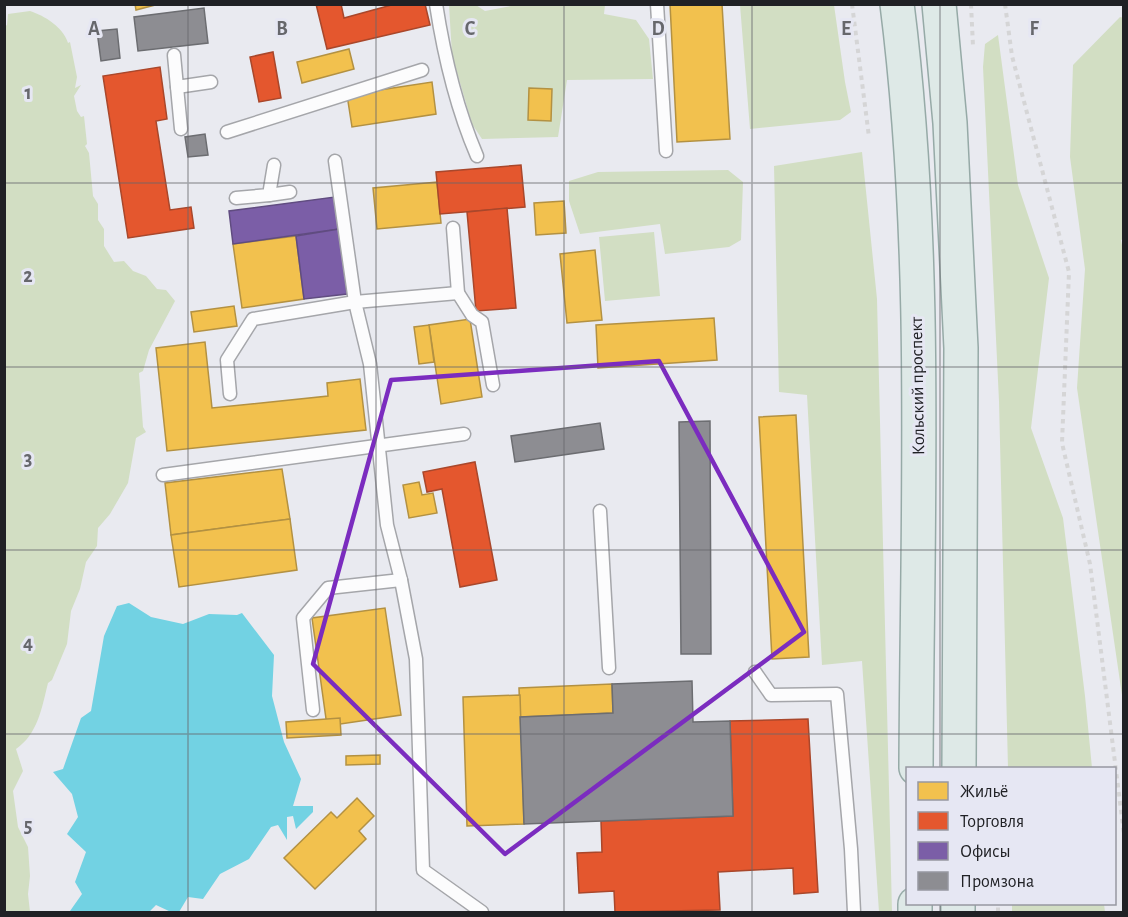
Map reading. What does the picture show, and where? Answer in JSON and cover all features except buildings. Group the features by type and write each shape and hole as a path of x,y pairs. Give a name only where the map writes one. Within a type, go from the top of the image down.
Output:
{"main road":[{"name":"Кольский проспект","path":"897,4 904,63 917,289 919,483 916,767"},
{"path":"939,4 950,123 961,348 959,767"}],"lane":[{"path":"436,4 443,51 466,129 477,156"},
{"path":"657,4 666,151"},
{"path":"174,55 181,129"},
{"path":"227,132 422,70"},
{"path":"177,87 211,82"},
{"path":"335,161 355,302 370,364 387,525 401,580 416,659 423,870 482,912"},
{"path":"269,195 274,165"},
{"path":"236,198 290,192"},
{"path":"453,228 458,293 472,315 482,322 493,385"},
{"path":"230,394 227,360 253,319 355,302 458,293"},
{"path":"163,475 464,434"},
{"path":"600,511 609,668"},
{"path":"313,710 303,618 328,588 401,580"},
{"path":"755,672 771,695 837,694 851,849 854,912"}],"path":[{"path":"852,4 868,137"},
{"path":"1005,4 1011,56 1069,272 1062,443 1090,564 1116,767"},
{"path":"1116,770 1124,834"}],"highlighted area":[{"path":"659,361 804,632 505,854 313,664 391,380"}],"green space":[{"path":"449,5 476,5 485,11 516,5 605,5 604,14 636,20 649,39 653,79 567,80 558,137 482,139 472,124 452,55"},
{"path":"740,5 834,5 851,112 840,120 750,129"},
{"path":"30,11 53,23 66,37 68,43 70,42 77,77 75,88 81,85 74,96 77,111 81,117 84,116 87,144 85,146 89,153 93,196 98,204 98,220 104,229 104,246 114,262 124,261 133,271 146,276 157,289 166,290 175,301 149,350 143,371 139,373 143,427 146,432 136,438 128,483 110,514 98,528 97,546 86,562 80,589 71,611 67,644 52,680 48,683 34,728 16,749 23,771 13,791 18,827 28,847 30,912 5,912 4,27 7,25 8,14"},
{"path":"1120,17 1124,18 1124,239 1121,240 1124,255 1123,702 1077,388 1085,269 1070,157 1073,65"},
{"path":"998,35 1018,185 1049,278 1031,428 1063,518 1092,767 1008,767 999,401 983,67 985,44"},
{"path":"862,152 877,299 892,912 879,912 862,661 822,665 807,395 779,392 774,166"},
{"path":"728,170 743,182 741,240 729,247 665,254 660,224 580,234 569,201 569,181 598,172"},
{"path":"654,232 660,296 605,301 599,237"},
{"path":"1012,905 1104,905 1105,912 1012,912"}],"water":[{"path":"129,603 151,617 183,624 209,614 237,615 242,613 274,655 272,696 284,742 301,779 293,806 313,806 313,812 296,829 293,816 287,817 287,840 278,825 271,827 249,859 220,874 203,899 188,897 179,912 171,912 156,905 149,912 71,912 82,894 75,882 86,852 67,834 78,817 72,794 53,772 63,769 81,718 91,711 104,636 117,606"}]}
